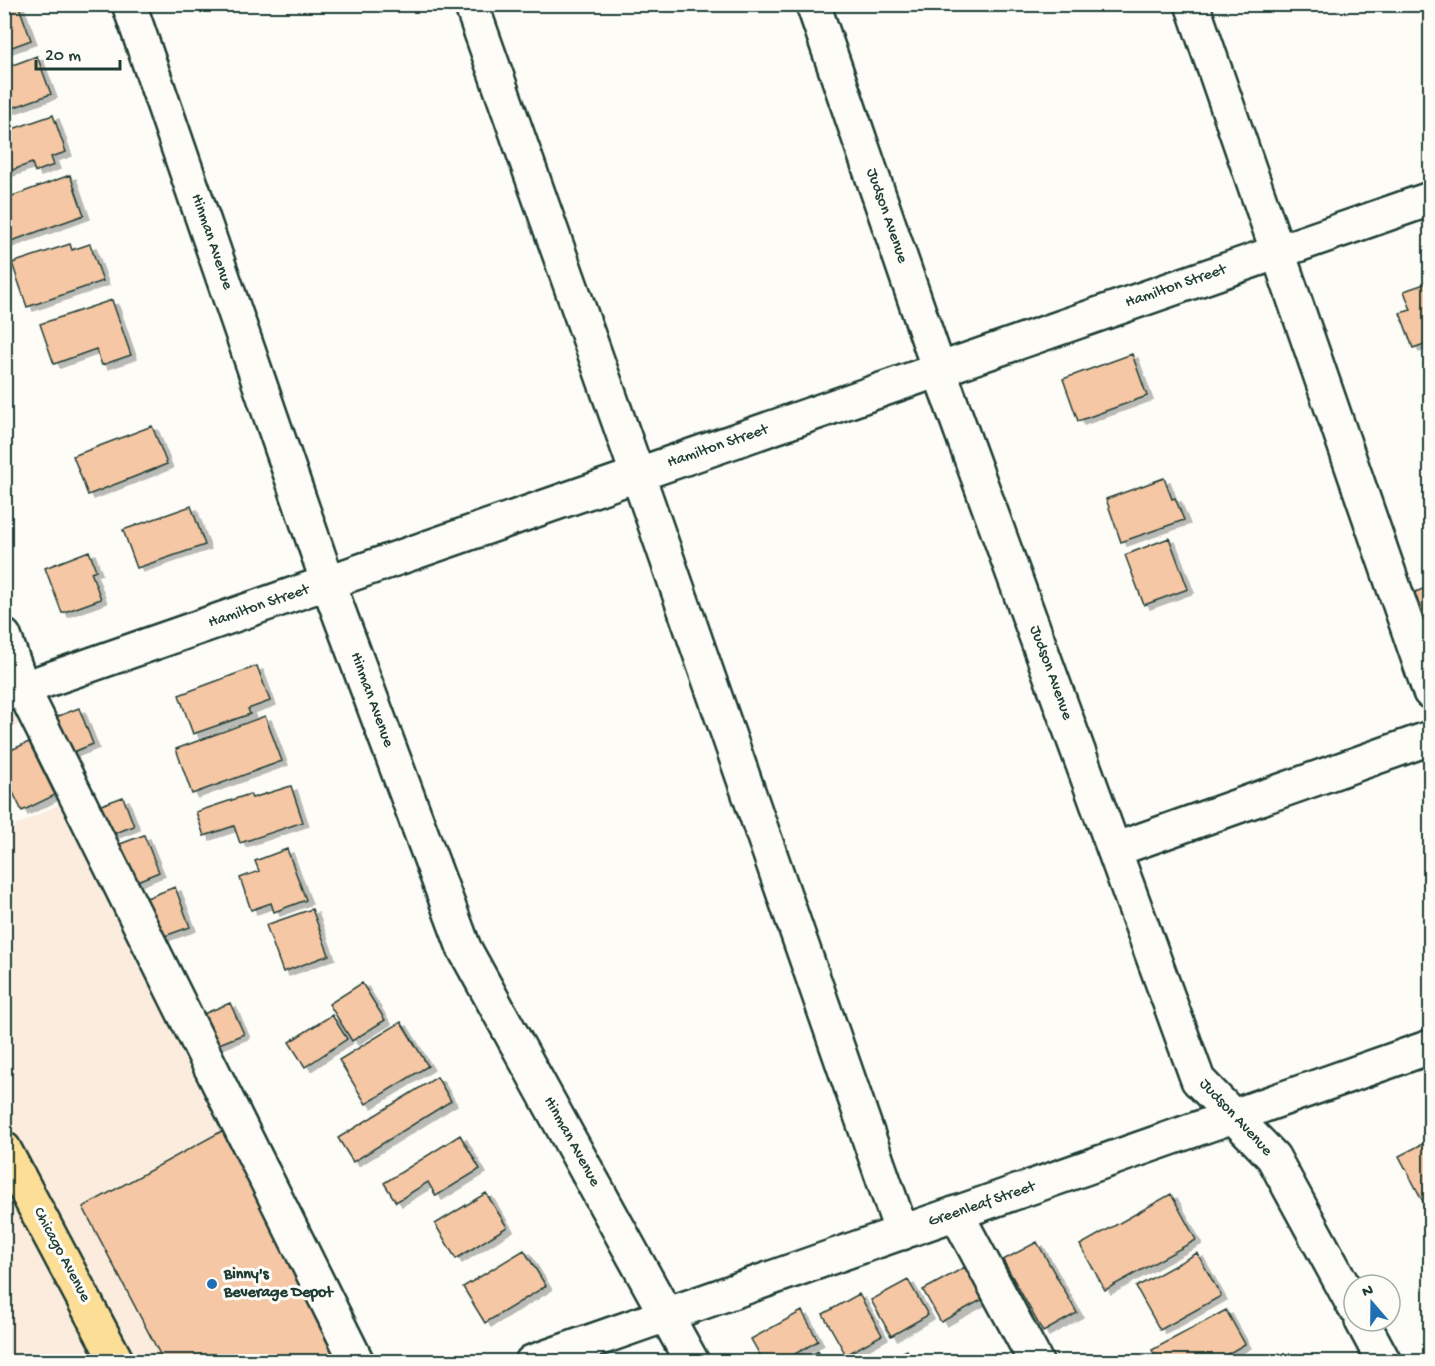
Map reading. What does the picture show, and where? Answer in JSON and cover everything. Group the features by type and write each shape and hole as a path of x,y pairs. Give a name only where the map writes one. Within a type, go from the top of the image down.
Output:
{"main road":[{"name":"Chicago Avenue","path":"4,1149 117,1362"}],"street":[{"name":"Hinman Avenue","path":"129,4 328,583 464,948 692,1362"},
{"path":"471,4 902,1233"},
{"name":"Judson Avenue","path":"813,4 939,370 1198,1080 1273,1157 1342,1284"},
{"path":"1192,4 1431,692"},
{"name":"Hamilton Street","path":"14,692 1431,199"},
{"path":"4,636 14,692 357,1362"},
{"path":"1114,850 1431,738"},
{"name":"Greenleaf Street","path":"532,1362 1431,1047"},
{"path":"956,1214 1036,1362"},
{"path":"1368,1333 1384,1362"}],"shaded area":[{"path":"4,652 33,719 5,730 4,730"},
{"path":"71,798 351,1361 5,1362 5,831"}],"building":[{"path":"4,4 18,4 31,40 4,50"},
{"path":"37,56 51,94 4,111 4,60 7,59 10,66"},
{"path":"53,115 66,152 51,157 54,165 35,172 32,163 4,173 4,132"},
{"path":"70,175 84,215 6,243 4,199"},
{"path":"70,244 72,250 90,244 103,281 27,307 12,263"},
{"path":"1430,282 1430,342 1413,348 1400,313 1411,310 1404,291"},
{"path":"112,300 131,355 102,365 96,349 54,364 40,324"},
{"path":"1132,354 1147,396 1078,421 1063,379"},
{"path":"152,426 167,464 88,495 73,456"},
{"path":"1164,478 1172,499 1175,498 1184,520 1121,542 1106,499"},
{"path":"191,506 205,545 137,568 123,530"},
{"path":"1169,538 1188,589 1144,605 1125,555"},
{"path":"89,551 96,570 91,572 101,599 62,613 45,568"},
{"path":"1430,586 1430,636 1424,638 1413,593"},
{"path":"257,666 270,701 248,709 250,714 193,734 179,695"},
{"path":"79,708 93,744 66,755 51,719"},
{"path":"265,716 282,761 192,794 176,749"},
{"path":"29,742 55,795 22,811 4,774 4,753"},
{"path":"291,786 303,822 240,843 234,826 204,836 196,812 250,794 252,798"},
{"path":"123,797 134,826 107,836 96,807"},
{"path":"144,835 159,872 130,884 115,846"},
{"path":"287,849 306,900 274,912 271,903 251,910 240,878 259,871 255,861"},
{"path":"175,887 190,927 159,938 144,899"},
{"path":"312,909 329,955 283,972 266,925"},
{"path":"362,983 385,1020 352,1041 329,1004"},
{"path":"230,1003 244,1034 214,1046 201,1015"},
{"path":"332,1015 347,1039 305,1067 289,1042"},
{"path":"401,1022 428,1066 366,1104 339,1060"},
{"path":"437,1077 451,1101 353,1162 338,1138"},
{"name":"Binny's Beverage Depot","path":"222,1131 340,1362 164,1362 83,1207"},
{"path":"460,1135 480,1169 436,1196 428,1182 396,1202 384,1183"},
{"path":"1430,1140 1430,1212 1429,1213 1399,1156"},
{"path":"486,1193 507,1227 456,1259 435,1224"},
{"path":"1171,1194 1196,1240 1105,1290 1080,1245"},
{"path":"1037,1242 1077,1313 1043,1332 1003,1260"},
{"path":"524,1250 546,1286 485,1323 463,1287"},
{"path":"1197,1253 1221,1296 1160,1330 1136,1287"},
{"path":"965,1267 983,1299 941,1322 923,1290"},
{"path":"908,1280 928,1315 891,1336 871,1300"},
{"path":"859,1294 882,1335 846,1355 823,1314"},
{"path":"1226,1310 1245,1344 1214,1362 1158,1362 1152,1350"},
{"path":"802,1311 818,1341 781,1362 764,1362 751,1339"},
{"path":"907,1350 913,1362 885,1362"},
{"path":"818,1351 824,1362 799,1362"}],"place":[{"name":"Binny's Beverage Depot","path":"212,1284"}]}
